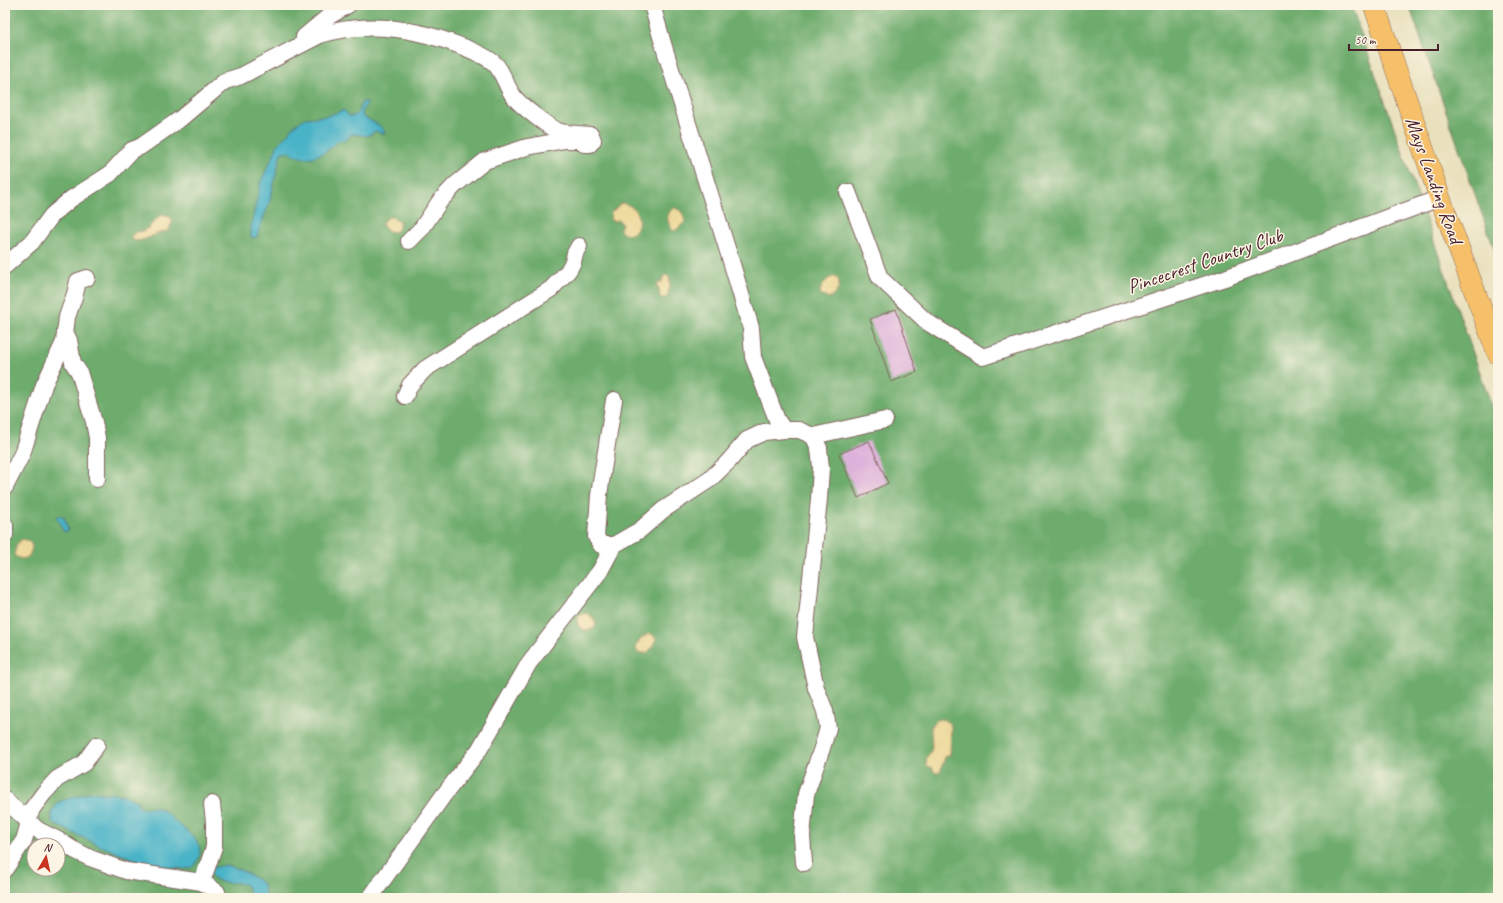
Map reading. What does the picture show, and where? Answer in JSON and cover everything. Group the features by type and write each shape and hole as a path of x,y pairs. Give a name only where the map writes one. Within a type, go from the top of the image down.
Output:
{"main road":[{"name":"Mays Landing Road","path":"1374,5 1440,198 1498,354"}],"street":[{"path":"288,51 328,17 348,5"},
{"path":"652,5 749,320 753,357 777,420 784,430"},
{"path":"5,266 32,242 52,215 71,199 110,174 132,150 140,147 180,118 225,81 241,76 320,35 343,30 371,28 402,29 429,34 483,56 494,63 515,98 533,114 560,132 591,135 593,140 590,144 584,144 580,140 527,146 485,161 455,185 440,201 422,228 409,241"},
{"name":"Pincecrest Country Club","path":"848,192 880,278 927,322 983,357 1225,278 1440,198"},
{"path":"405,396 410,385 425,369 551,289 568,270 573,262 579,246"},
{"path":"5,487 22,454 28,431 44,385 64,342 67,317 78,281 87,278"},
{"path":"65,331 69,340 73,363 79,372 94,422 97,438 98,479"},
{"path":"614,400 600,488 596,537 601,545 614,545 640,530 663,510 710,480 747,440 764,432 799,430 813,436 885,420"},
{"path":"804,863 802,836 806,794 828,728 825,712 816,688 805,637 819,499 819,448 813,436"},
{"path":"5,525 5,535"},
{"path":"370,898 443,796 479,750 529,663 600,571 614,545"},
{"path":"5,869 24,840 32,809 57,779 84,763 97,745"},
{"path":"5,800 38,830 74,850 126,871 202,882 217,892 219,898"},
{"path":"202,882 214,847 212,804"}],"green space":[{"path":"5,5 1351,5 1498,424 1498,898 5,898"},
{"path":"1409,5 1498,5 1498,260"}],"sand":[{"path":"621,203 630,206 638,217 638,224 633,233 627,234 621,232 620,229 622,224 619,220 613,221 610,219 611,213"},
{"path":"674,208 682,213 685,222 673,231 668,222 668,216"},
{"path":"161,215 170,217 173,220 168,231 145,239 137,241 133,240 131,236 136,232 143,231 148,228"},
{"path":"392,217 399,221 399,228 395,232 389,231 382,225 386,219"},
{"path":"666,275 670,279 667,297 660,298 659,288 656,285 662,282"},
{"path":"836,276 839,281 836,292 833,296 827,298 821,295 820,291 824,283 830,278"},
{"path":"21,540 28,541 32,547 29,557 25,559 14,555 17,544"},
{"path":"587,613 594,619 596,625 593,629 585,630 580,628 577,620 580,615"},
{"path":"650,633 656,639 652,647 647,653 638,653 636,648 639,641"},
{"path":"942,719 949,723 951,727 950,754 945,757 940,772 935,773 932,768 926,765 927,757 932,747 931,727 936,720"}],"water":[{"path":"362,102 368,102 363,109 362,116 382,128 385,134 375,131 368,136 351,134 345,141 339,140 324,152 310,158 298,157 290,152 281,153 269,204 256,238 251,237 251,226 261,181 277,146 295,125 305,118 327,116 344,110 349,116 354,116 358,112"},
{"path":"58,515 64,517 68,530 66,532 63,531 60,522 56,518"},
{"path":"91,792 124,795 137,801 139,807 160,809 166,812 195,839 200,849 197,862 190,868 186,869 165,867 148,863 100,846 52,823 52,812 58,802"},
{"path":"225,865 245,872 263,884 266,898 248,898 249,892 246,885 241,883 218,881 210,874 211,868"}],"building":[{"path":"896,309 917,372 891,382 870,319"},
{"path":"869,441 888,483 858,498 839,454"}]}
